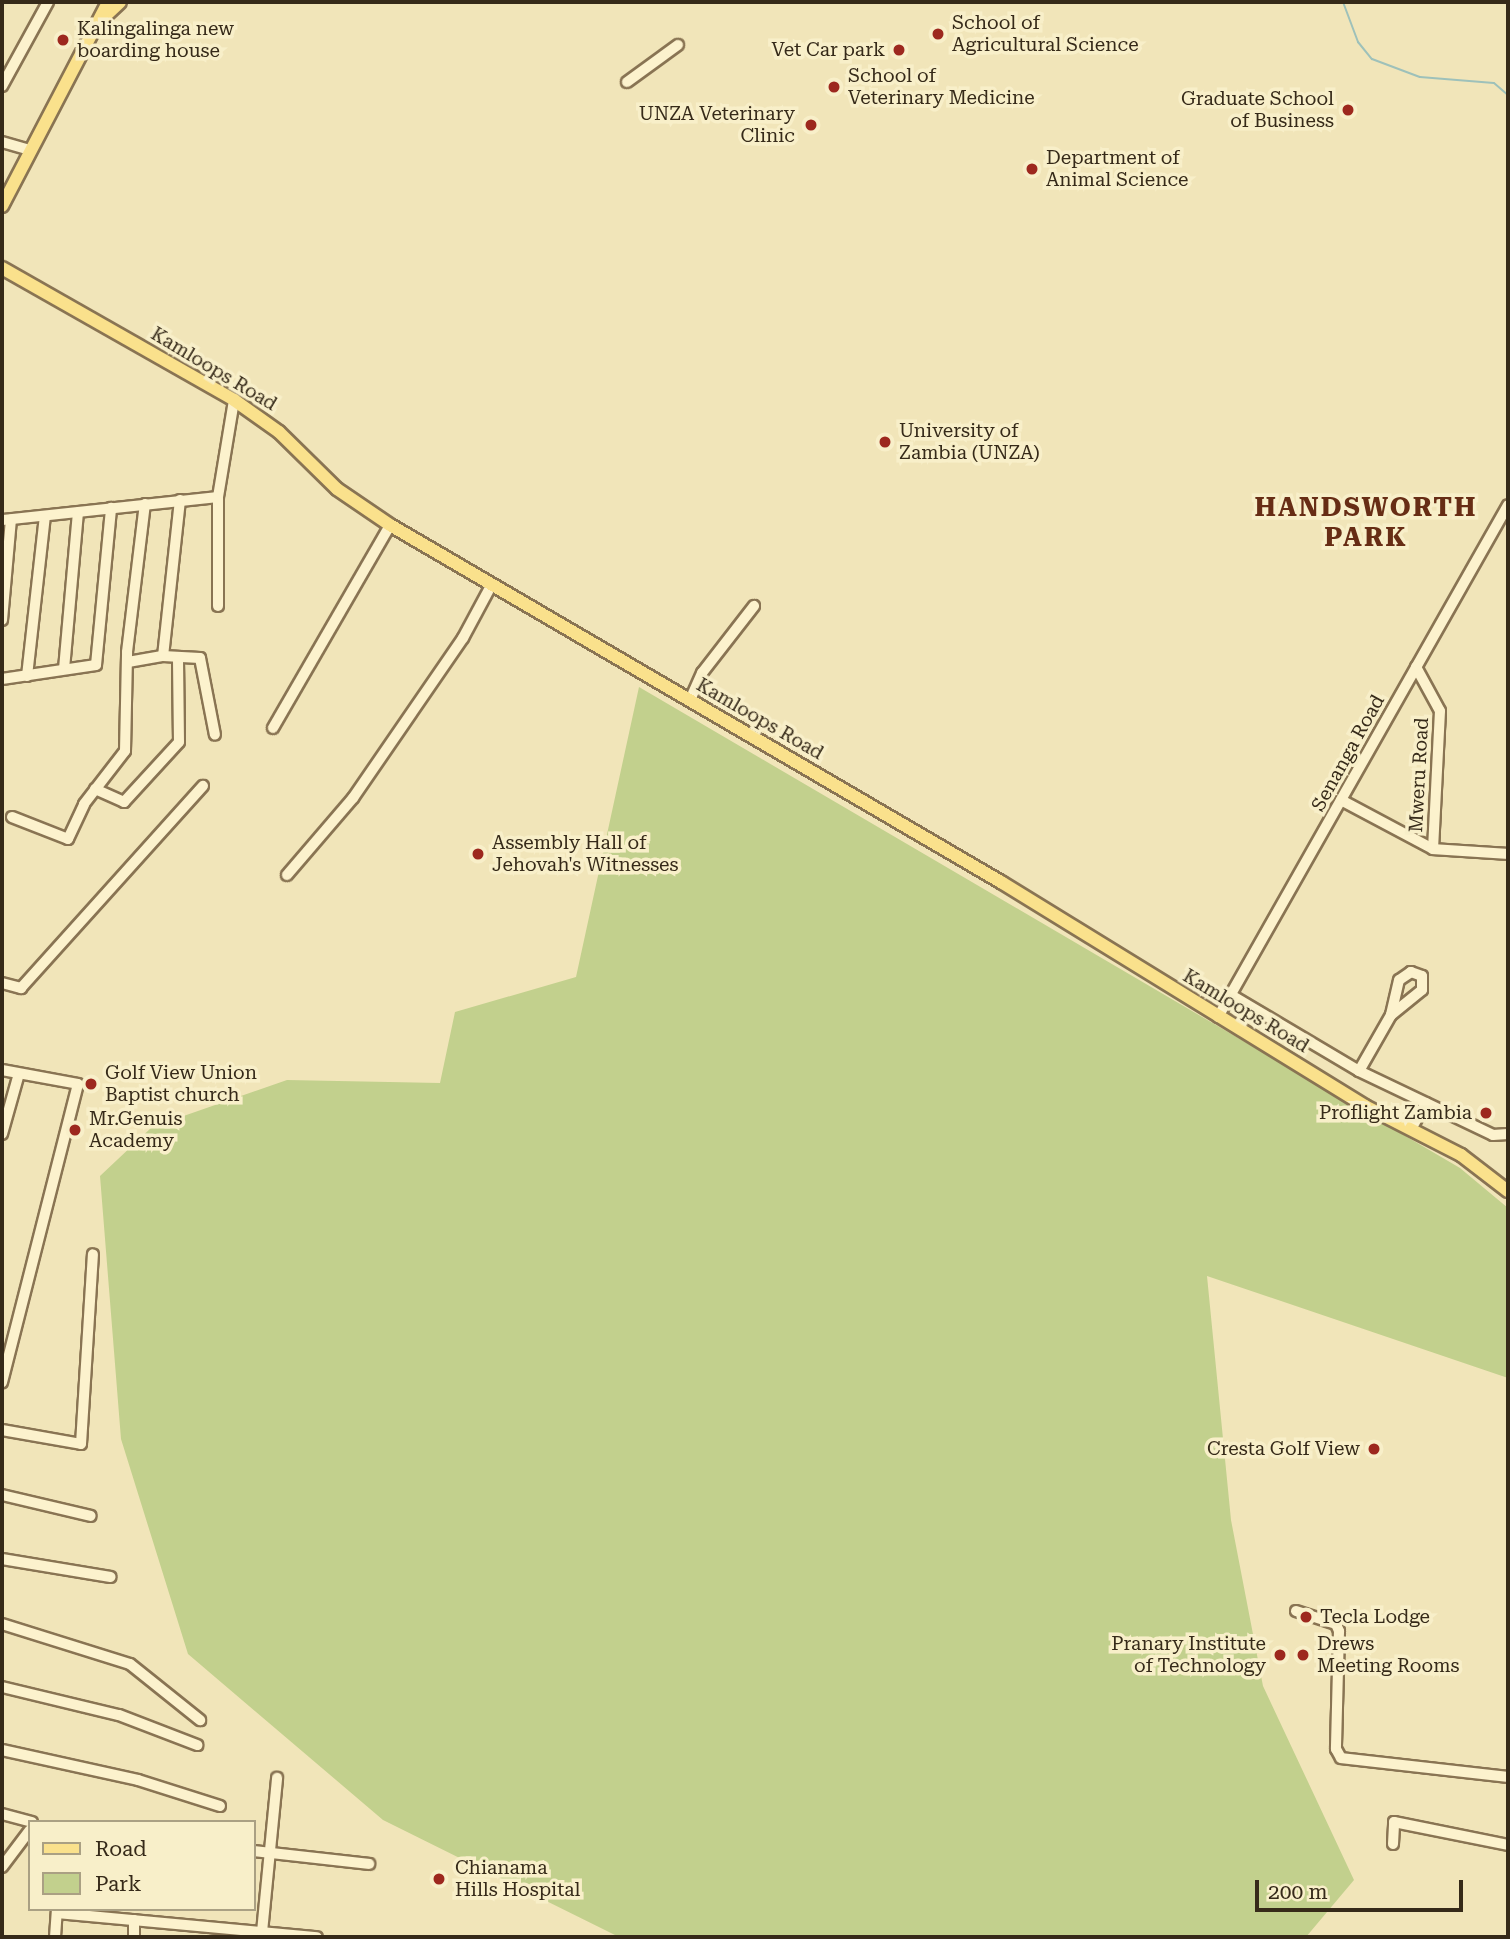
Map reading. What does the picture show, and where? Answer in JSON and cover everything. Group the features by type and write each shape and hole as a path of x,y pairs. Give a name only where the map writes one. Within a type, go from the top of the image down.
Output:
{"main road":[{"path":"2,206 108,2"},
{"path":"95,25 120,2"},
{"name":"Kamloops Road","path":"4,268 233,400 279,432 343,494 390,525 690,700 1218,1017 1410,1129 1473,1162 1508,1191"}],"street":[{"path":"2,86 48,2"},
{"path":"627,82 678,45"},
{"path":"2,142 30,150"},
{"path":"218,606 218,496 233,400"},
{"path":"2,620 6,520 218,496"},
{"path":"163,656 180,500"},
{"path":"12,817 68,839 95,789 128,743 128,662 145,505"},
{"name":"Senanga Road","path":"1218,1017 1508,505"},
{"path":"2,678 96,665 111,508"},
{"path":"64,669 78,513"},
{"path":"27,676 46,516"},
{"path":"273,728 390,525"},
{"path":"287,876 353,798 463,638 492,584"},
{"path":"690,700 714,654 754,606"},
{"path":"128,662 163,656 201,660 215,735"},
{"path":"95,789 124,802 179,743 178,657"},
{"name":"Mweru Road","path":"1416,667 1440,711 1433,849"},
{"path":"2,983 21,988 203,786"},
{"path":"1341,800 1433,849 1508,853"},
{"path":"1231,995 1359,1072 1493,1135 1508,1134"},
{"path":"1359,1072 1391,1015"},
{"path":"2,1070 18,1077 58,1079 78,1089 2,1382"},
{"path":"2,1134 18,1077"},
{"path":"1410,1129 1426,1103"},
{"path":"2,1430 83,1441 93,1254"},
{"path":"2,1496 91,1516"},
{"path":"2,1559 111,1577"},
{"path":"1296,1611 1336,1624 1339,1631 1336,1749 1341,1758 1508,1777"},
{"path":"2,1624 130,1664 200,1720"},
{"path":"2,1687 119,1715 197,1745"},
{"path":"2,1750 138,1780 220,1806"},
{"path":"262,1932 277,1777"},
{"path":"2,1814 28,1821"},
{"path":"1393,1844 1394,1822 1508,1845"},
{"path":"2,1867 28,1833"},
{"path":"256,1852 369,1864"},
{"path":"55,1937 57,1911 317,1937"},
{"path":"134,1920 134,1937"}],"green space":[{"path":"639,687 1460,1168 1508,1208 1508,1378 1207,1276 1231,1520 1263,1686 1354,1880 1306,1937 619,1937 383,1820 188,1654 121,1439 100,1176 152,1127 287,1080 440,1083 455,1012 576,977"}],"waterway":[{"path":"1343,2 1358,42 1372,59 1420,77 1494,83 1508,95"}],"place":[{"name":"School of Agricultural Science","path":"938,34"},
{"name":"Kalingalinga new boarding house","path":"63,40"},
{"name":"Vet Car park","path":"899,50"},
{"name":"School of Veterinary Medicine","path":"834,87"},
{"name":"Graduate School of Business","path":"1348,110"},
{"name":"UNZA Veterinary Clinic","path":"811,125"},
{"name":"Department of Animal Science","path":"1032,169"},
{"name":"University of Zambia (UNZA)","path":"885,442"},
{"name":"Assembly Hall of Jehovah's Witnesses","path":"478,854"},
{"name":"Golf View Union Baptist church","path":"91,1084"},
{"name":"Proflight Zambia","path":"1486,1113"},
{"name":"Mr.Genuis Academy","path":"75,1130"},
{"name":"Cresta Golf View","path":"1374,1449"},
{"name":"Tecla Lodge","path":"1306,1617"},
{"name":"Pranary Institute of Technology","path":"1280,1655"},
{"name":"Drews Meeting Rooms","path":"1303,1655"},
{"name":"Chianama Hills Hospital","path":"439,1879"}],"district":[{"name":"HANDSWORTH PARK","path":"1366,523"}]}
